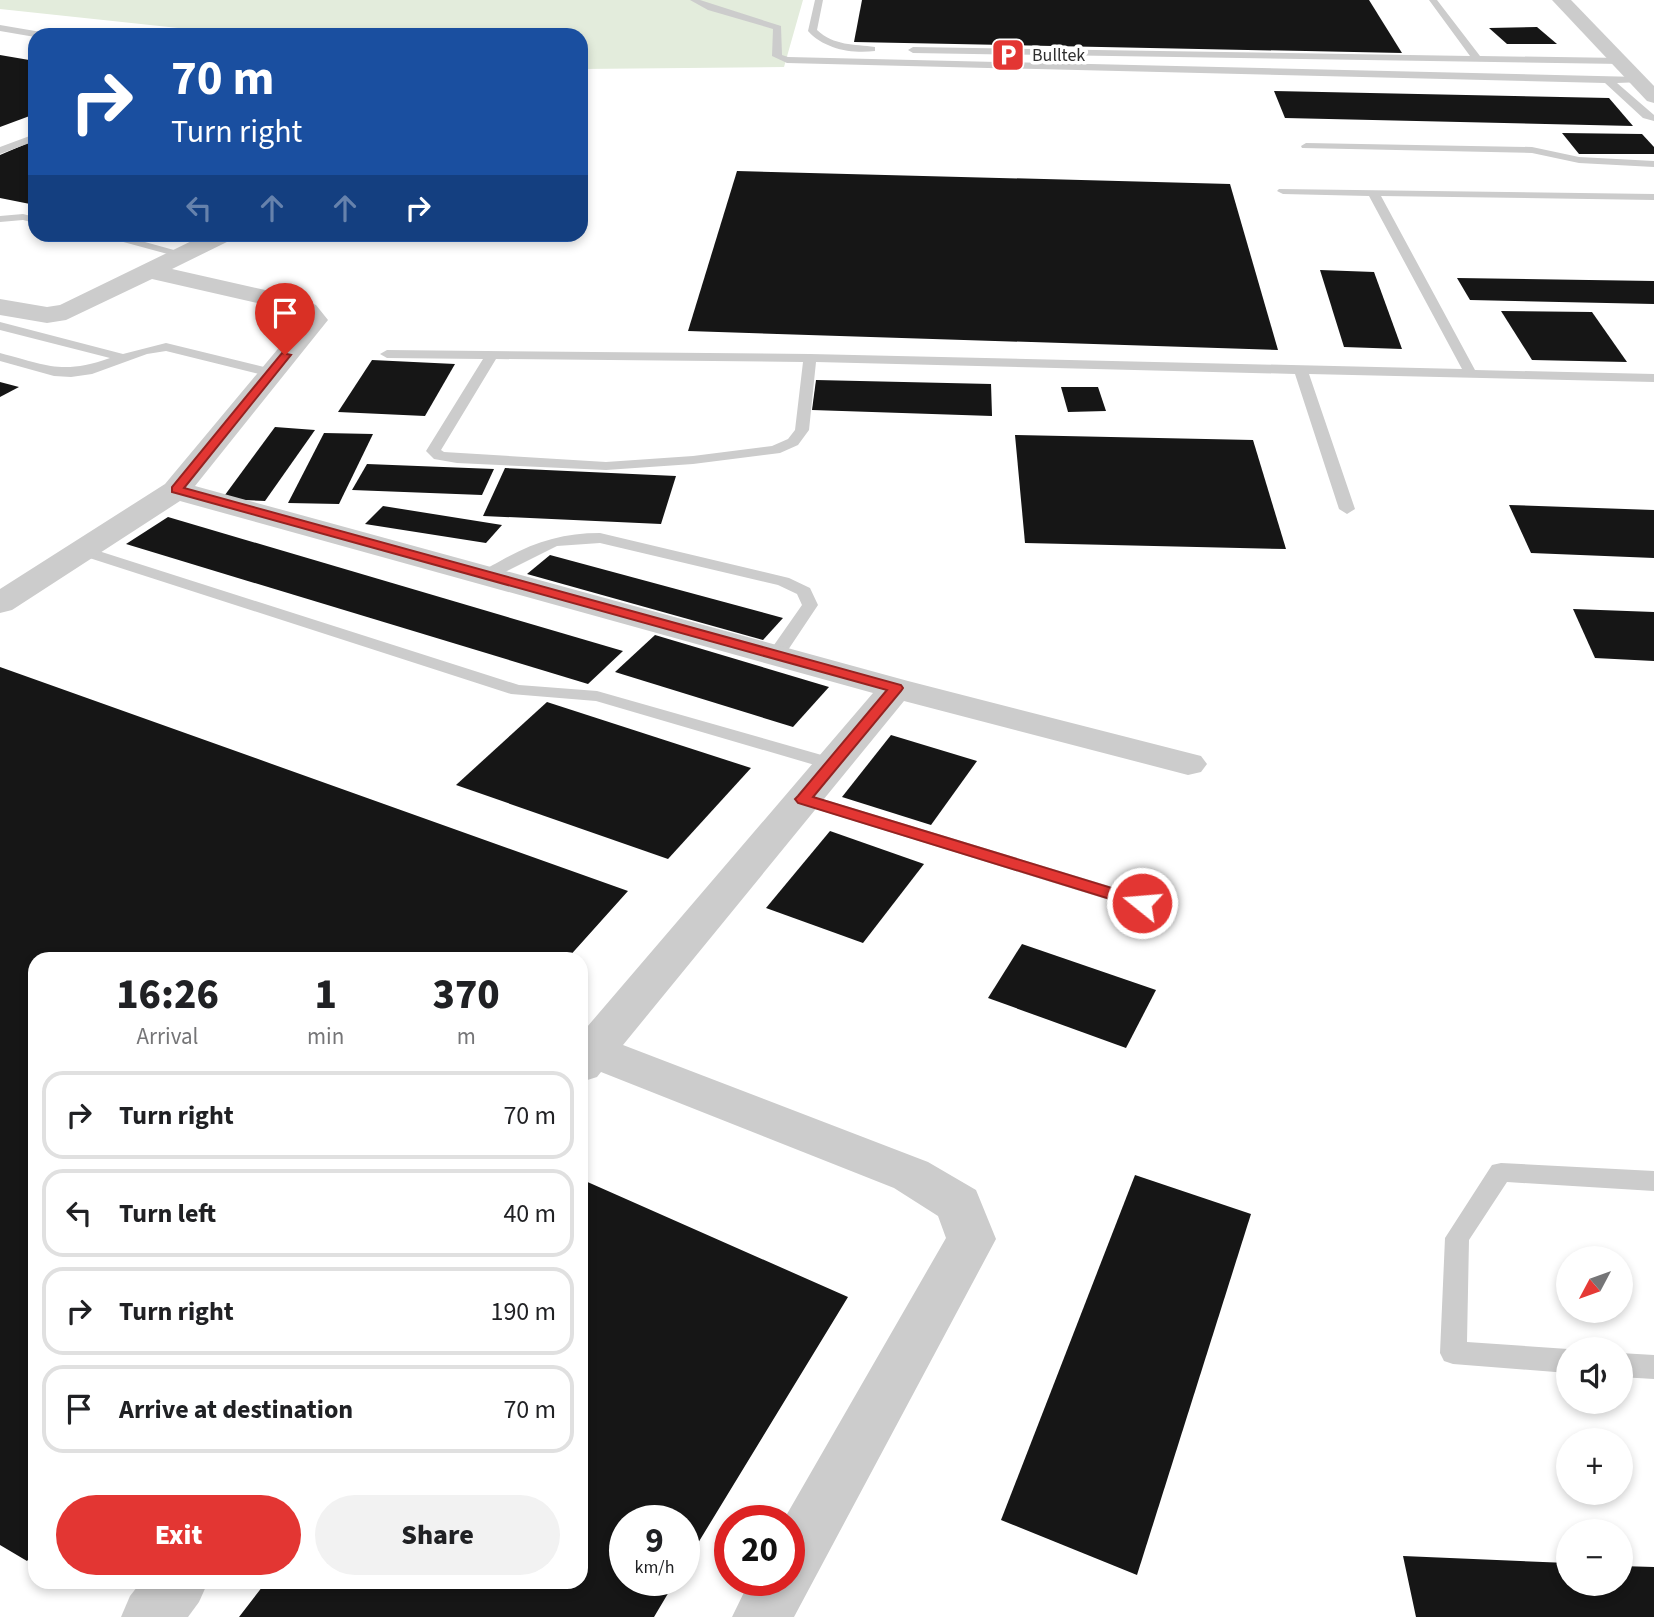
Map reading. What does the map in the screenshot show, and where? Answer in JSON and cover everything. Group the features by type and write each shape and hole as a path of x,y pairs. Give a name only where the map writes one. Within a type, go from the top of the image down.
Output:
{"street":[{"path":"1561,0 1654,97"},
{"path":"0,307 47,315 66,312 210,242"},
{"path":"0,603 176,490 315,320 307,310 287,302 151,272"},
{"path":"176,490 896,688 1188,764"},
{"path":"588,1057 896,688"},
{"path":"588,1058 911,1175 959,1204 971,1239 805,1538"},
{"path":"151,1617 173,1589"},
{"path":"762,1617 773,1596"}],"lane":[{"path":"694,0 762,20 778,28 777,56 788,60 1639,80"},
{"path":"820,0 812,31 822,41 845,47 883,49"},
{"path":"1433,0 1478,60"},
{"path":"0,28 28,33"},
{"path":"897,49 1622,61"},
{"path":"1608,80 1647,116 1654,118"},
{"path":"0,151 28,140"},
{"path":"1306,146 1532,150 1578,160 1654,164"},
{"path":"1283,191 1654,197"},
{"path":"1373,192 1471,374"},
{"path":"0,219 28,218"},
{"path":"132,242 186,255"},
{"path":"0,327 125,358"},
{"path":"0,357 54,372 72,373 145,350 166,347 271,373"},
{"path":"387,354 810,358 1654,378"},
{"path":"491,357 433,451 439,456 606,466 693,460 775,450 793,442 802,430 810,358"},
{"path":"1301,370 1347,509"},
{"path":"487,575 551,540 573,536 600,538 783,580 804,591 810,605 776,655"},
{"path":"83,551 517,690 597,696 832,764"},
{"path":"803,799 1142,903"},
{"path":"1556,1360 1453,1353 1457,1238 1501,1172 1654,1181"},
{"path":"1633,1366 1654,1367"}],"green space":[{"path":"0,0 803,0 784,67 588,69 588,28 178,28 0,9"}],"building":[{"path":"862,0 1369,0 1402,53 854,42"},
{"path":"1537,27 1557,44 1507,44 1489,28"},
{"path":"0,55 28,60 28,117 0,127"},
{"path":"1274,91 1609,98 1633,126 1285,118"},
{"path":"1562,133 1642,134 1654,147 1654,154 1579,154"},
{"path":"28,143 28,204 0,198 0,155"},
{"path":"737,171 1230,184 1278,350 688,331"},
{"path":"1320,270 1374,272 1402,349 1344,347"},
{"path":"1457,278 1654,281 1654,304 1470,300"},
{"path":"1501,311 1592,312 1627,362 1532,360"},
{"path":"372,360 455,364 425,416 338,412"},
{"path":"816,380 991,384 992,416 812,410"},
{"path":"0,382 19,387 0,397"},
{"path":"1061,387 1098,387 1106,411 1068,412"},
{"path":"275,427 315,430 265,501 222,499"},
{"path":"324,433 373,434 339,504 288,503"},
{"path":"1015,435 1253,440 1286,549 1025,543"},
{"path":"367,464 494,469 482,495 352,490"},
{"path":"505,468 676,476 661,524 483,516"},
{"path":"1509,505 1654,510 1654,558 1531,553"},
{"path":"383,506 502,525 486,543 365,524"},
{"path":"168,517 623,651 588,684 126,544"},
{"path":"550,555 783,618 763,640 527,574"},
{"path":"1573,609 1654,612 1654,661 1595,658"},
{"path":"655,635 829,687 793,727 615,672"},
{"path":"0,667 628,891 573,952 28,952 28,1560 0,1545"},
{"path":"547,702 751,768 668,859 456,785"},
{"path":"891,735 977,761 931,825 842,797"},
{"path":"830,831 924,864 863,943 766,908"},
{"path":"1022,944 1156,990 1126,1048 988,998"},
{"path":"1135,1175 1251,1214 1137,1575 1001,1520"},
{"path":"588,1182 848,1297 721,1505 714,1505 714,1517 700,1540 700,1505 609,1505 609,1596 666,1596 654,1617 239,1617 261,1589 588,1589"},
{"path":"1403,1556 1556,1562 1556,1596 1633,1596 1633,1566 1654,1567 1654,1617 1416,1617"}],"place":[{"name":"Bulltek","path":"1008,55"}],"route":[{"path":"285,355 176,490 896,688 803,799 1142,903"}]}
